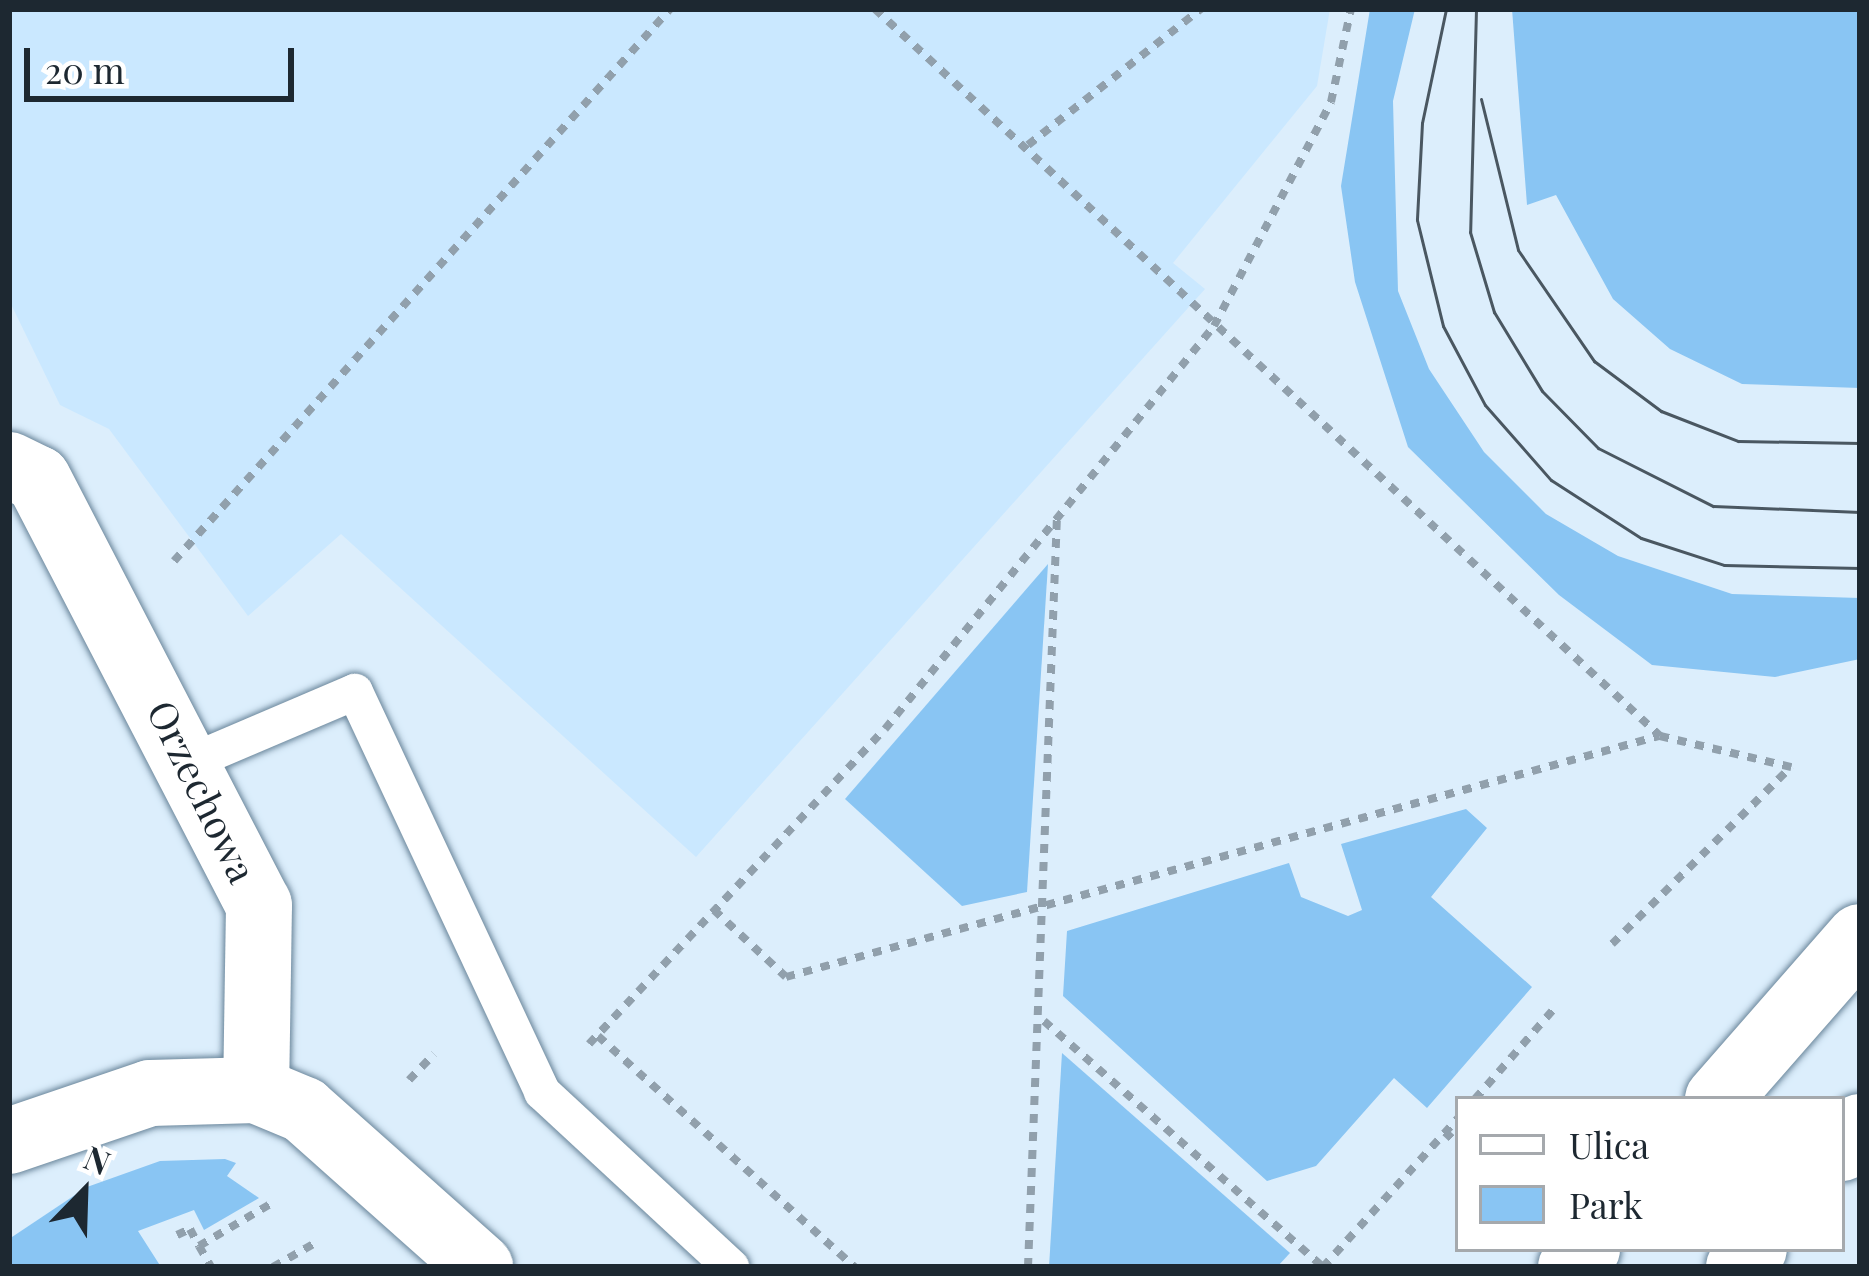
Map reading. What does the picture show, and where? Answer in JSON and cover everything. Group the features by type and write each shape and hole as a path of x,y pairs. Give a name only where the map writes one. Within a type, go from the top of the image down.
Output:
{"street":[{"name":"Orzechowa","path":"9,465 38,479 193,761 259,905 256,1090"},
{"path":"1721,1096 1860,937"},
{"path":"9,1141 150,1093 256,1090 304,1110 481,1267"}],"lane":[{"path":"193,761 355,692 542,1092 731,1267"}],"path":[{"path":"113,619 670,9"},
{"path":"875,9 1028,145 1214,326 1660,736"},
{"path":"1028,145 1201,9"},
{"path":"855,1267 598,1036 885,729 1214,326 1331,102 1351,9"},
{"path":"1028,1267 1043,1020 1058,514"},
{"path":"714,910 786,977 1047,911 1660,736 1790,766 1612,944"},
{"path":"1478,1096 1553,1010"},
{"path":"1043,1020 1323,1267 1455,1121"},
{"path":"409,1080 434,1054"},
{"path":"1444,1132 1455,1141"},
{"path":"200,1246 272,1203"},
{"path":"177,1235 190,1229 206,1266"},
{"path":"273,1267 315,1243"}],"shaded area":[{"path":"9,9 1330,9 1317,86 1173,263 1205,289 696,857 341,534 248,616 109,429 60,405 9,300"}],"green space":[{"path":"1370,9 1415,9 1393,101 1398,291 1429,369 1484,452 1546,514 1618,556 1732,594 1860,598 1860,659 1775,677 1652,665 1559,595 1408,447 1355,282 1341,186"},
{"path":"1512,9 1860,9 1860,388 1742,384 1670,349 1613,299 1556,195 1527,205"},
{"path":"1048,564 1027,892 962,906 845,799"},
{"path":"1466,809 1487,828 1431,897 1532,987 1427,1108 1394,1078 1316,1166 1267,1181 1063,996 1067,931 1289,863 1301,897 1348,916 1362,910 1341,844"},
{"path":"1062,1053 1290,1253 1277,1267 1049,1267"},
{"path":"225,1159 236,1163 227,1176 259,1198 204,1230 194,1210 138,1231 161,1267 9,1267 9,1239 87,1187 160,1161"}],"tram line":[{"path":"1446,9 1422,123 1417,220 1443,326 1485,405 1551,480 1641,538 1724,565 1860,568"},
{"path":"1476,9 1470,232 1494,312 1542,391 1598,448 1713,506 1860,512"},
{"path":"1481,99 1518,250 1594,361 1661,411 1738,441 1860,443"}]}
